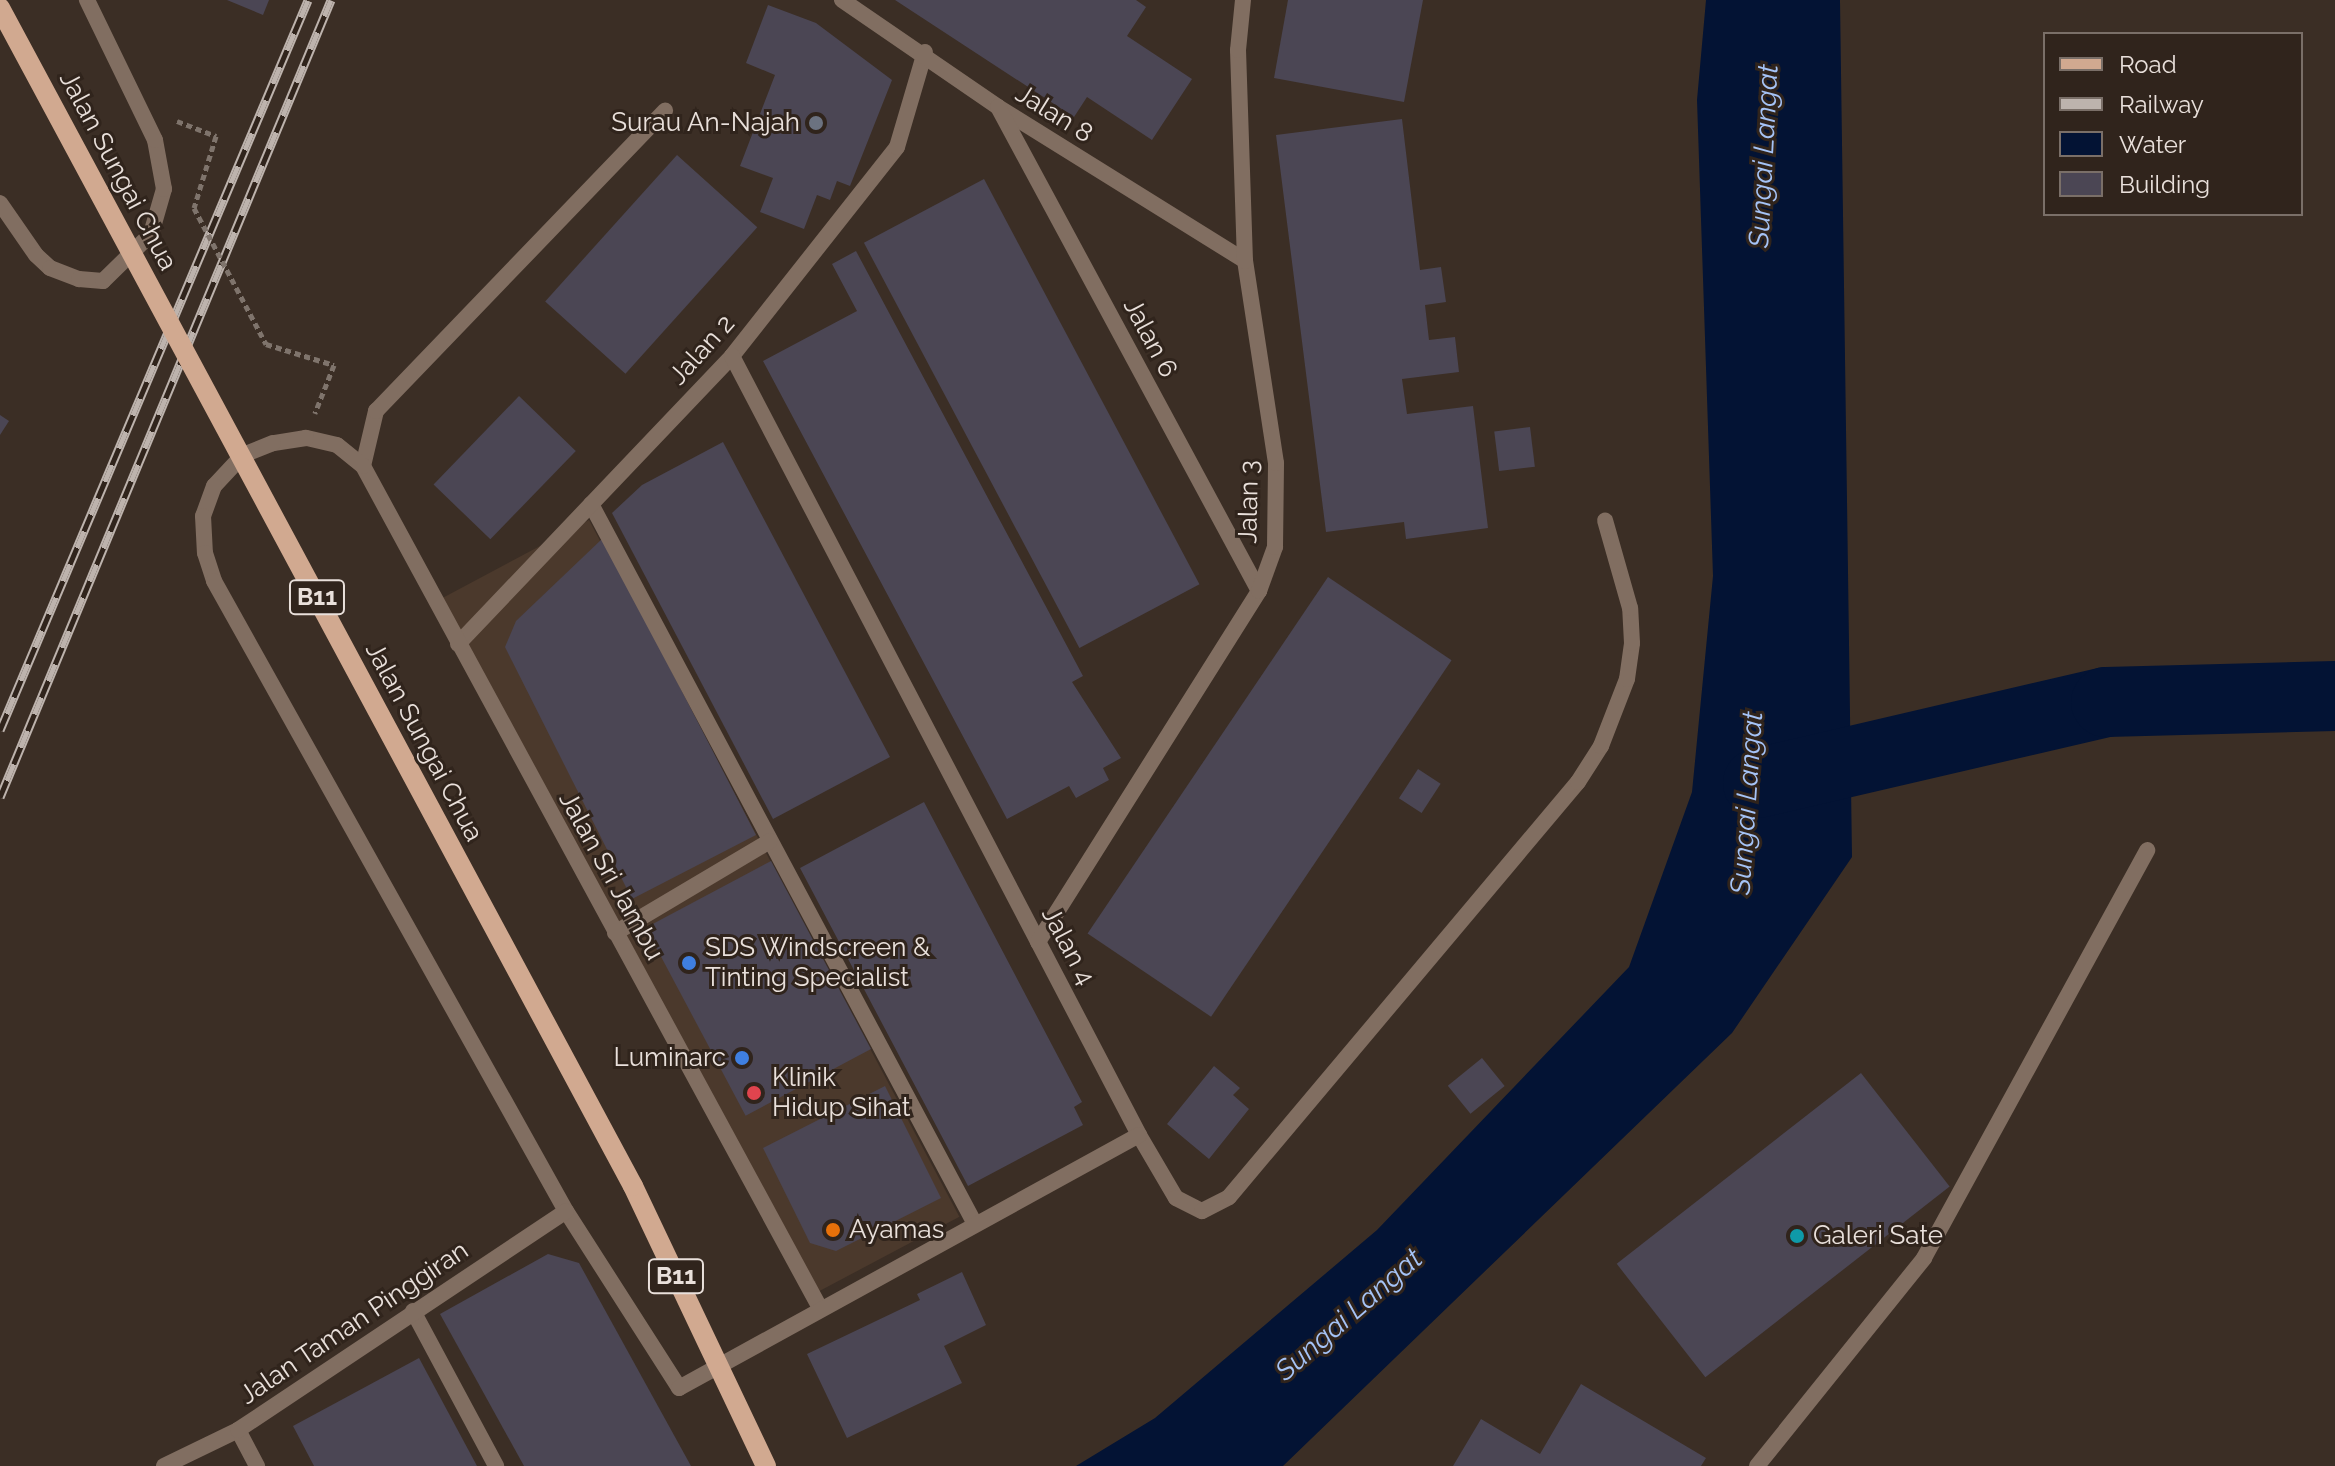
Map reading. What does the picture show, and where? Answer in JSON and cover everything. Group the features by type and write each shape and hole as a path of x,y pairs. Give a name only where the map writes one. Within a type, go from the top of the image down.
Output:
{"main road":[{"name":"Jalan Sungai Chua","path":"0,8 633,1186 766,1466"}],"street":[{"path":"0,203 13,228 50,268 79,279 103,281 139,251 157,222 164,189 142,107 87,0"},
{"name":"Jalan 8","path":"842,0 925,52 998,107 1245,261"},
{"name":"Jalan 3","path":"1038,942 1259,591 1275,547 1278,506 1245,261 1238,50 1243,0"},
{"name":"Jalan 2","path":"458,644 732,356 897,147 925,52"},
{"name":"Jalan 6","path":"998,107 1259,591"},
{"path":"665,111 376,411 363,466 337,445 306,438 273,443 243,455 214,486 203,516 205,553 214,581 566,1211 679,1388 1139,1135"},
{"name":"Jalan 4","path":"732,356 1139,1135 1176,1198 1189,1208 1214,1209 1578,782 1601,746 1627,679 1632,643 1630,608 1605,520"},
{"name":"Jalan Sri Jambu","path":"363,466 820,1308"},
{"path":"591,504 975,1224"},
{"path":"615,933 770,841"},
{"path":"1757,1466 1924,1258 2147,850"},
{"name":"Jalan Taman Pinggiran","path":"164,1466 238,1430 566,1211"},
{"path":"413,1311 496,1466"},
{"path":"238,1430 257,1466"}],"path":[{"path":"142,107 216,136 194,208 266,344 334,365 306,438"}],"shaded area":[{"path":"589,520 959,1217 812,1295 442,598"}],"water":[{"name":"Sungai Langat","path":"1706,0 1840,0 1852,857 1732,1033 1283,1466 1076,1466 1155,1418 1377,1230 1629,967 1692,792 1713,576 1697,100"}],"building":[{"path":"227,0 269,0 263,15"},
{"path":"895,0 1136,0 1146,7 1127,36 1192,79 1152,140 1087,97 1074,117"},
{"path":"1288,0 1423,0 1404,102 1274,78"},
{"name":"Surau An-Najah","path":"768,5 816,23 892,80 850,186 837,181 830,200 817,195 804,229 760,212 773,178 740,166 775,75 746,63"},
{"path":"1402,119 1420,270 1441,267 1446,302 1425,305 1429,340 1455,337 1459,372 1402,379 1407,414 1473,406 1488,528 1406,539 1404,522 1326,532 1276,135"},
{"path":"677,155 757,227 625,374 545,301"},
{"path":"984,179 1199,584 1079,648 864,243"},
{"path":"856,251 1083,676 1072,682 1121,758 1103,768 1109,780 1076,798 1069,786 1007,819 763,361 857,311 832,264"},
{"path":"519,396 576,451 490,539 434,484"},
{"path":"0,415 9,421 0,435"},
{"path":"1530,427 1535,467 1499,471 1494,431"},
{"path":"723,442 890,757 773,819 612,513 642,485"},
{"path":"603,538 756,835 632,899 505,647 516,621"},
{"path":"1328,577 1452,660 1211,1017 1088,933"},
{"path":"1418,769 1441,784 1422,813 1399,798"},
{"path":"924,802 1082,1102 1074,1107 1083,1125 968,1186 800,868"},
{"path":"771,861 871,1049 746,1116 646,928"},
{"path":"1482,1058 1505,1086 1470,1114 1448,1086"},
{"path":"1214,1066 1240,1088 1233,1095 1249,1109 1209,1159 1167,1124"},
{"path":"1861,1073 1950,1186 1705,1377 1617,1264"},
{"path":"885,1086 941,1198 836,1251 810,1243 763,1148"},
{"path":"548,1254 579,1263 691,1466 524,1466 440,1314"},
{"path":"962,1272 986,1325 944,1346 962,1383 847,1438 807,1354 920,1300 917,1294"},
{"path":"419,1358 477,1466 314,1466 293,1426"},
{"path":"1581,1384 1706,1458 1701,1466 1453,1466 1481,1419 1540,1454"}],"waterway":[{"name":"Sungai Langat","path":"1758,783 2106,702 2335,696"}],"railway":[{"path":"0,730 308,0"},
{"path":"0,797 331,0"}],"place":[{"name":"Surau An-Najah","path":"816,123"},
{"name":"SDS Windscreen & Tinting Specialist","path":"689,963"},
{"name":"Luminarc","path":"742,1058"},
{"name":"Klinik Hidup Sihat","path":"754,1093"},
{"name":"Ayamas","path":"833,1230"},
{"name":"Galeri Sate","path":"1797,1236"}]}
